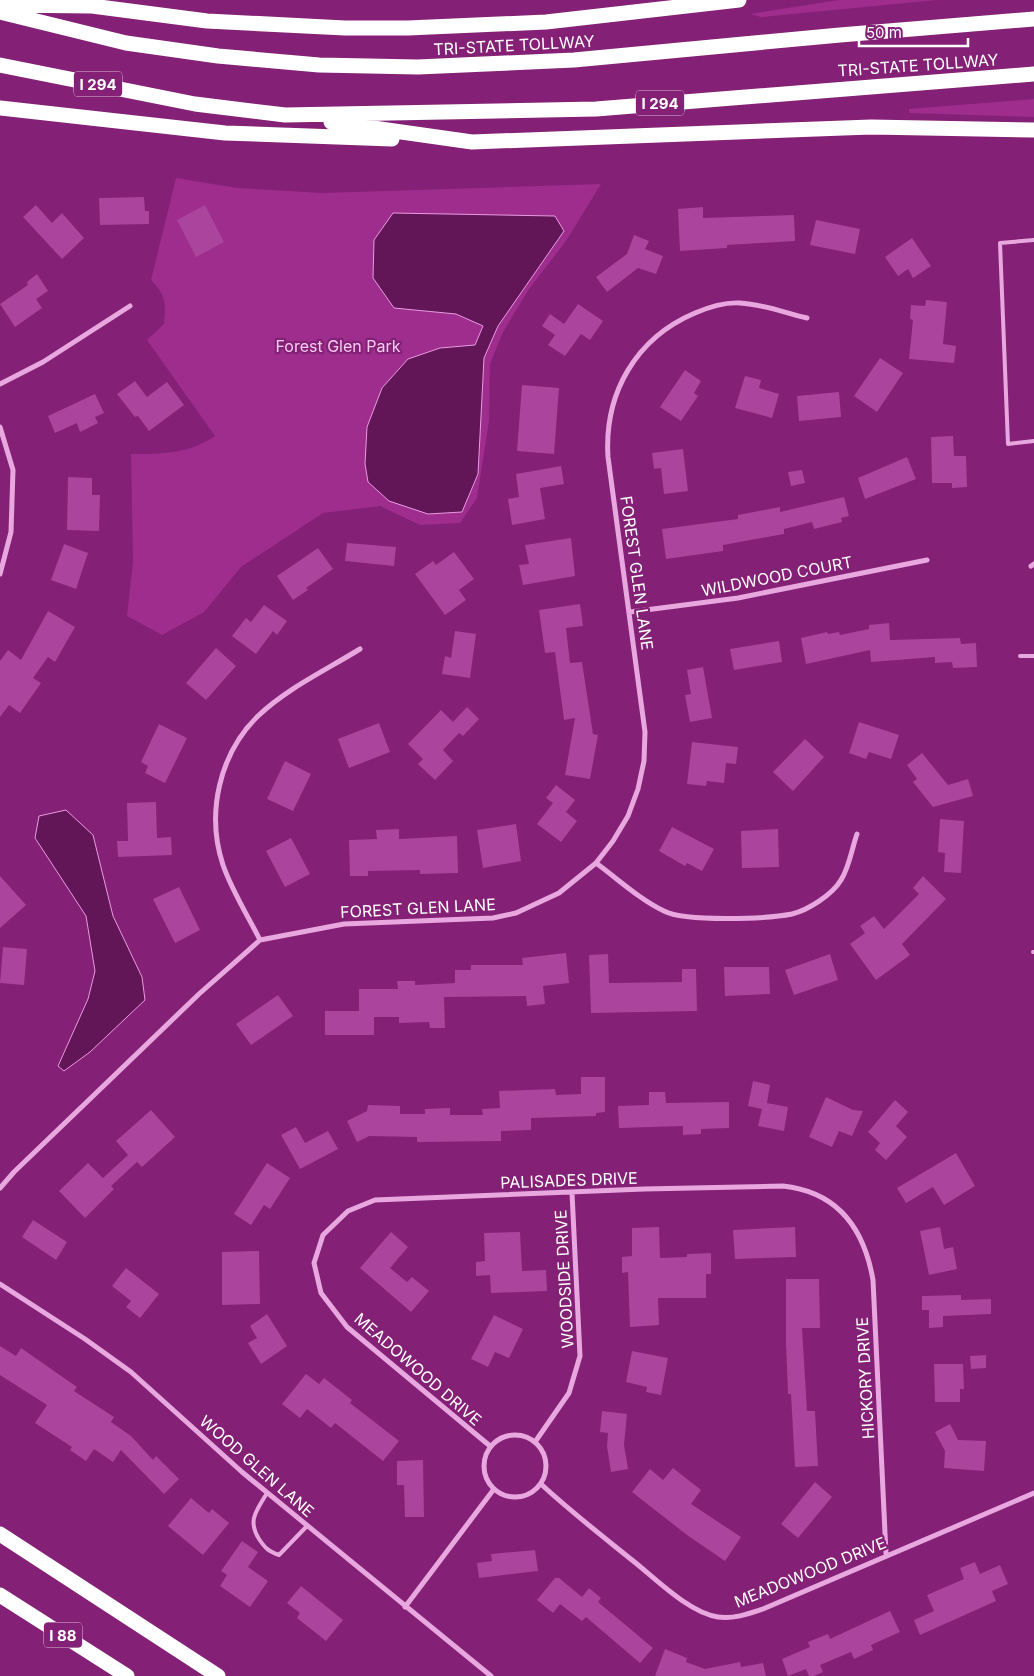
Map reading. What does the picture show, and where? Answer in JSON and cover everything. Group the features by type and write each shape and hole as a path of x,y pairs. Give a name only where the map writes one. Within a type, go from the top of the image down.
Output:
{"highway":[{"path":"0,5 92,6 207,21 272,25 408,28 546,22 739,0"},
{"name":"TRI-STATE TOLLWAY","path":"0,12 126,43 189,52 319,65 418,67 574,60 1034,19"},
{"name":"TRI-STATE TOLLWAY","path":"0,65 195,104 285,115 596,109 1034,74"},
{"path":"0,108 225,133 472,142 871,127 1034,130"},
{"path":"285,115 472,142"},
{"path":"0,1534 218,1676"},
{"name":"I 88","path":"0,1595 126,1676"}],"street":[{"name":"FOREST GLEN LANE","path":"260,940 344,924 493,918 539,904 559,893 596,863 613,841 628,816 638,789 644,762 645,732 608,444 609,418 613,402 629,368 648,342 681,320 713,307 741,303 807,318"},
{"path":"0,384 43,362 130,306"},
{"path":"0,428 13,470 10,532 0,574"},
{"name":"WILDWOOD COURT","path":"630,612 738,598 928,560"},
{"path":"0,1188 14,1172 171,1022 260,940 223,866 218,845 216,808 222,776 235,747 257,717 305,682 360,649"},
{"path":"596,863 647,901 673,915 695,919 778,915 793,913 823,899 841,880 857,834"},
{"name":"PALISADES DRIVE","path":"317,1253 323,1234 348,1211 374,1200 783,1186 805,1190 841,1209"},
{"name":"WOODSIDE DRIVE","path":"535,1442 569,1393 580,1356 572,1193"},
{"name":"HICKORY DRIVE","path":"841,1209 863,1241 869,1256 873,1280 886,1554"},
{"name":"MEADOWOOD DRIVE","path":"317,1253 314,1263 321,1293 347,1327 490,1446"},
{"name":"WOOD GLEN LANE","path":"0,1284 85,1339 131,1372 267,1493 404,1607 491,1676"},
{"path":"512,1434 520,1434 535,1442 545,1457 545,1476 541,1484 533,1492 523,1496 502,1495 488,1482 483,1464 490,1446 503,1436 512,1434"},
{"name":"MEADOWOOD DRIVE","path":"541,1484 562,1504 678,1596 704,1613 717,1617 741,1616 763,1608 886,1554 1034,1493"},
{"path":"404,1607 494,1489"}],"lane":[{"path":"1034,240 1000,243 1008,444 1034,442"},
{"path":"1020,656 1034,656"},
{"path":"267,1493 254,1516 252,1528 266,1550 279,1555 307,1526"}],"green space":[{"path":"839,0 937,0 761,17 750,14"},
{"path":"1034,99 1034,117 909,113 909,109"},
{"name":"Forest Glen Park","path":"176,178 237,188 322,193 601,184 566,241 529,289 503,332 490,364 489,421 477,498 460,523 420,525 380,506 323,513 241,567 204,612 162,635 127,616 133,562 131,454 185,450 215,436 147,340 164,324 164,300 160,290 151,280"}],"shaded area":[{"path":"393,213 555,216 564,231 498,326 484,358 478,474 462,512 428,514 389,501 368,482 365,464 367,427 382,388 408,359 440,348 475,345 483,326 456,314 394,308 373,278 374,240"},
{"path":"66,810 93,835 113,916 142,977 145,1000 90,1052 64,1071 58,1066 88,999 95,971 86,916 35,838 39,816"}],"building":[{"path":"144,197 145,211 149,211 149,224 100,225 99,198"},
{"path":"36,205 52,223 62,213 84,238 62,259 23,217"},
{"path":"205,205 224,242 196,257 177,220"},
{"path":"703,207 703,218 794,215 795,241 727,245 727,248 680,251 678,209"},
{"path":"816,220 860,229 855,254 810,245"},
{"path":"634,235 649,241 645,249 663,256 656,274 638,268 607,292 596,277 627,254"},
{"path":"912,238 931,266 913,278 908,269 898,276 885,257"},
{"path":"37,274 48,291 36,299 42,308 15,327 0,304 28,285 27,282"},
{"path":"926,300 947,302 943,344 956,346 954,363 909,359 913,320 910,319 911,305 925,306"},
{"path":"578,304 603,321 590,340 581,334 565,356 548,345 555,335 542,326 550,314 564,324"},
{"path":"880,358 903,373 877,412 854,396"},
{"path":"685,370 701,381 694,393 698,396 681,421 660,407"},
{"path":"745,376 761,380 759,388 779,394 772,418 735,408"},
{"path":"135,381 147,397 167,382 184,405 149,431 117,394"},
{"path":"522,385 559,388 554,454 517,451"},
{"path":"839,392 841,417 799,421 797,396"},
{"path":"95,394 104,413 95,417 98,423 80,432 77,423 55,433 48,416"},
{"path":"953,436 954,456 966,456 967,487 952,488 952,483 932,483 931,437"},
{"path":"683,449 688,491 664,494 661,468 654,469 652,453"},
{"path":"907,457 916,479 865,499 858,478"},
{"path":"561,466 564,484 540,488 545,519 512,525 508,499 519,497 516,474"},
{"path":"802,470 805,483 791,486 788,472"},
{"path":"68,477 92,478 92,495 100,495 99,531 67,530"},
{"path":"844,497 849,516 841,518 842,522 814,529 812,522 784,529 784,534 723,545 723,551 666,559 662,529 738,519 738,515 780,507 780,512"},
{"path":"571,538 575,576 523,585 519,565 529,564 525,545"},
{"path":"347,543 396,547 394,566 345,561"},
{"path":"64,544 88,553 76,589 51,580"},
{"path":"318,548 333,569 306,588 308,590 293,600 277,576"},
{"path":"454,552 474,579 459,590 466,600 445,615 415,574 433,561 436,565"},
{"path":"580,604 583,626 566,628 570,663 582,662 593,734 598,735 590,779 565,775 575,718 564,720 555,652 545,653 539,610"},
{"path":"264,605 287,621 277,635 273,631 256,654 232,636 246,618 251,622"},
{"path":"48,611 75,627 55,662 48,657 33,678 41,683 20,713 9,705 0,717 0,661 8,650 21,660"},
{"path":"889,623 890,640 960,638 961,644 976,643 977,667 953,668 952,662 935,663 935,657 871,662 870,650 806,664 801,638 827,632 828,634 839,632 840,635 869,629 869,625"},
{"path":"455,631 476,634 470,678 442,674 445,656 451,658"},
{"path":"779,641 782,662 734,670 730,649"},
{"path":"216,648 236,666 206,700 186,683"},
{"path":"703,667 712,718 690,722 685,695 691,694 687,670"},
{"path":"467,707 479,719 463,736 459,733 443,750 453,761 435,780 418,764 423,759 408,744 441,710 453,722"},
{"path":"859,722 899,735 891,759 869,752 866,759 849,753"},
{"path":"379,723 390,752 349,768 338,739"},
{"path":"159,724 187,738 165,783 145,773 148,766 141,762"},
{"path":"805,739 824,757 793,791 773,772"},
{"path":"692,742 738,747 736,764 726,763 724,783 707,781 706,786 687,784"},
{"path":"922,753 948,785 968,779 973,796 933,807 913,782 917,779 907,765"},
{"path":"285,761 311,774 293,811 267,799"},
{"path":"556,785 575,800 566,812 577,821 561,842 537,824 553,803 546,798"},
{"path":"156,802 157,838 171,837 172,855 118,857 117,841 128,841 127,803"},
{"path":"940,819 964,821 961,873 944,872 945,853 938,852"},
{"path":"516,824 521,861 483,868 477,830"},
{"path":"672,827 714,849 702,871 687,863 685,866 659,851"},
{"path":"399,829 399,839 457,836 458,873 420,874 420,870 368,871 368,876 350,876 349,840 377,839 376,830"},
{"path":"778,829 779,867 742,868 741,831"},
{"path":"291,838 310,874 285,887 266,851"},
{"path":"0,876 26,905 0,928"},
{"path":"923,876 946,899 902,944 910,955 876,980 850,944 865,933 860,926 874,916 884,929 919,894 913,888"},
{"path":"179,887 200,930 175,943 153,899"},
{"path":"3,947 27,949 24,985 0,983"},
{"path":"566,953 569,983 543,986 545,1004 527,1006 526,996 444,997 445,1028 430,1028 429,1022 399,1023 399,1017 374,1017 374,1035 325,1035 325,1011 359,1011 359,989 398,989 397,981 415,981 415,985 455,983 455,970 471,970 471,965 523,965 522,958"},
{"path":"608,954 609,983 682,982 682,969 696,969 697,1011 591,1013 589,955"},
{"path":"830,954 838,980 794,995 785,970"},
{"path":"724,967 769,967 770,994 725,996"},
{"path":"278,995 293,1016 251,1045 236,1024"},
{"path":"581,1077 605,1077 605,1112 596,1113 596,1116 531,1118 531,1130 501,1131 501,1141 417,1142 417,1137 369,1136 357,1142 347,1121 367,1111 368,1105 400,1106 400,1114 425,1114 425,1109 450,1108 450,1115 483,1115 482,1109 500,1108 499,1091 555,1089 556,1095 581,1094"},
{"path":"753,1081 770,1085 767,1103 788,1107 784,1131 758,1126 762,1109 748,1106"},
{"path":"649,1092 665,1092 666,1103 729,1102 729,1128 701,1129 701,1134 683,1135 683,1126 619,1128 618,1106 649,1105"},
{"path":"826,1097 853,1110 863,1111 852,1136 839,1131 832,1147 809,1137"},
{"path":"895,1100 908,1112 896,1126 907,1137 886,1160 875,1150 880,1143 868,1132"},
{"path":"151,1110 175,1137 142,1167 137,1162 111,1186 114,1189 85,1218 59,1191 88,1163 103,1178 128,1155 116,1141"},
{"path":"296,1127 305,1143 328,1131 338,1149 300,1169 281,1135"},
{"path":"956,1153 975,1186 944,1205 933,1187 906,1203 897,1188"},
{"path":"267,1163 290,1178 270,1209 264,1205 251,1225 234,1214"},
{"path":"33,1220 67,1242 56,1260 22,1237"},
{"path":"659,1227 660,1258 687,1257 687,1254 711,1253 711,1274 706,1274 706,1298 658,1298 659,1325 630,1327 628,1272 622,1273 622,1257 632,1256 632,1228"},
{"path":"795,1227 796,1257 735,1259 733,1230"},
{"path":"940,1227 944,1249 953,1247 957,1269 929,1275 920,1231"},
{"path":"391,1232 408,1247 390,1268 407,1282 412,1277 429,1291 411,1312 360,1268"},
{"path":"520,1232 522,1271 546,1270 547,1291 491,1293 490,1275 476,1276 476,1262 485,1261 484,1233"},
{"path":"259,1251 260,1304 222,1305 222,1252"},
{"path":"126,1268 159,1294 140,1318 126,1307 131,1301 112,1286"},
{"path":"786,1279 819,1279 820,1328 802,1328 807,1411 815,1411 818,1466 795,1467 791,1394 788,1394"},
{"path":"961,1295 961,1300 991,1299 991,1314 943,1316 943,1327 929,1328 929,1310 922,1310 922,1296"},
{"path":"267,1314 287,1346 261,1364 248,1343 257,1338 250,1326"},
{"path":"494,1315 523,1329 509,1358 495,1352 488,1367 471,1359"},
{"path":"0,1346 16,1356 21,1348 77,1387 74,1391 114,1417 111,1422 131,1436 153,1460 156,1456 179,1479 164,1494 121,1450 113,1462 94,1449 86,1461 70,1450 72,1447 35,1423 47,1405 0,1375"},
{"path":"632,1351 668,1358 661,1395 646,1392 647,1387 626,1382"},
{"path":"986,1355 986,1368 971,1369 970,1356"},
{"path":"934,1364 963,1364 964,1389 960,1389 960,1402 935,1402"},
{"path":"306,1374 319,1384 324,1378 352,1400 350,1403 399,1441 383,1461 335,1423 331,1428 307,1409 300,1418 282,1404"},
{"path":"602,1411 627,1414 624,1445 628,1469 611,1472 607,1446 608,1433 600,1432"},
{"path":"950,1424 958,1440 986,1441 984,1471 944,1468 945,1451 935,1432"},
{"path":"423,1460 424,1517 405,1517 404,1485 397,1485 397,1461"},
{"path":"673,1468 701,1490 691,1504 741,1537 725,1561 687,1535 632,1492 650,1469 663,1480"},
{"path":"815,1482 832,1497 798,1538 781,1524"},
{"path":"191,1498 209,1513 212,1509 229,1523 203,1555 168,1526"},
{"path":"242,1541 258,1552 248,1567 268,1581 250,1607 220,1586 227,1575 221,1571"},
{"path":"535,1550 538,1571 479,1578 477,1563 492,1561 491,1554"},
{"path":"975,1562 980,1574 1000,1565 1008,1584 992,1591 996,1601 920,1635 914,1620 934,1611 927,1595 964,1579 960,1568"},
{"path":"555,1578 559,1578 582,1597 589,1588 601,1598 598,1602 653,1648 640,1663 586,1617 582,1621 560,1604 553,1613 537,1600"},
{"path":"301,1586 343,1620 326,1641 297,1618 300,1613 287,1603"},
{"path":"890,1611 900,1632 871,1645 873,1650 854,1659 851,1652 820,1665 823,1672 814,1676 809,1676 806,1669 788,1676 782,1659 810,1647 808,1642 828,1634 830,1639"},
{"path":"665,1649 687,1658 686,1662 705,1669 740,1662 741,1667 763,1663 766,1676 655,1676"}]}
